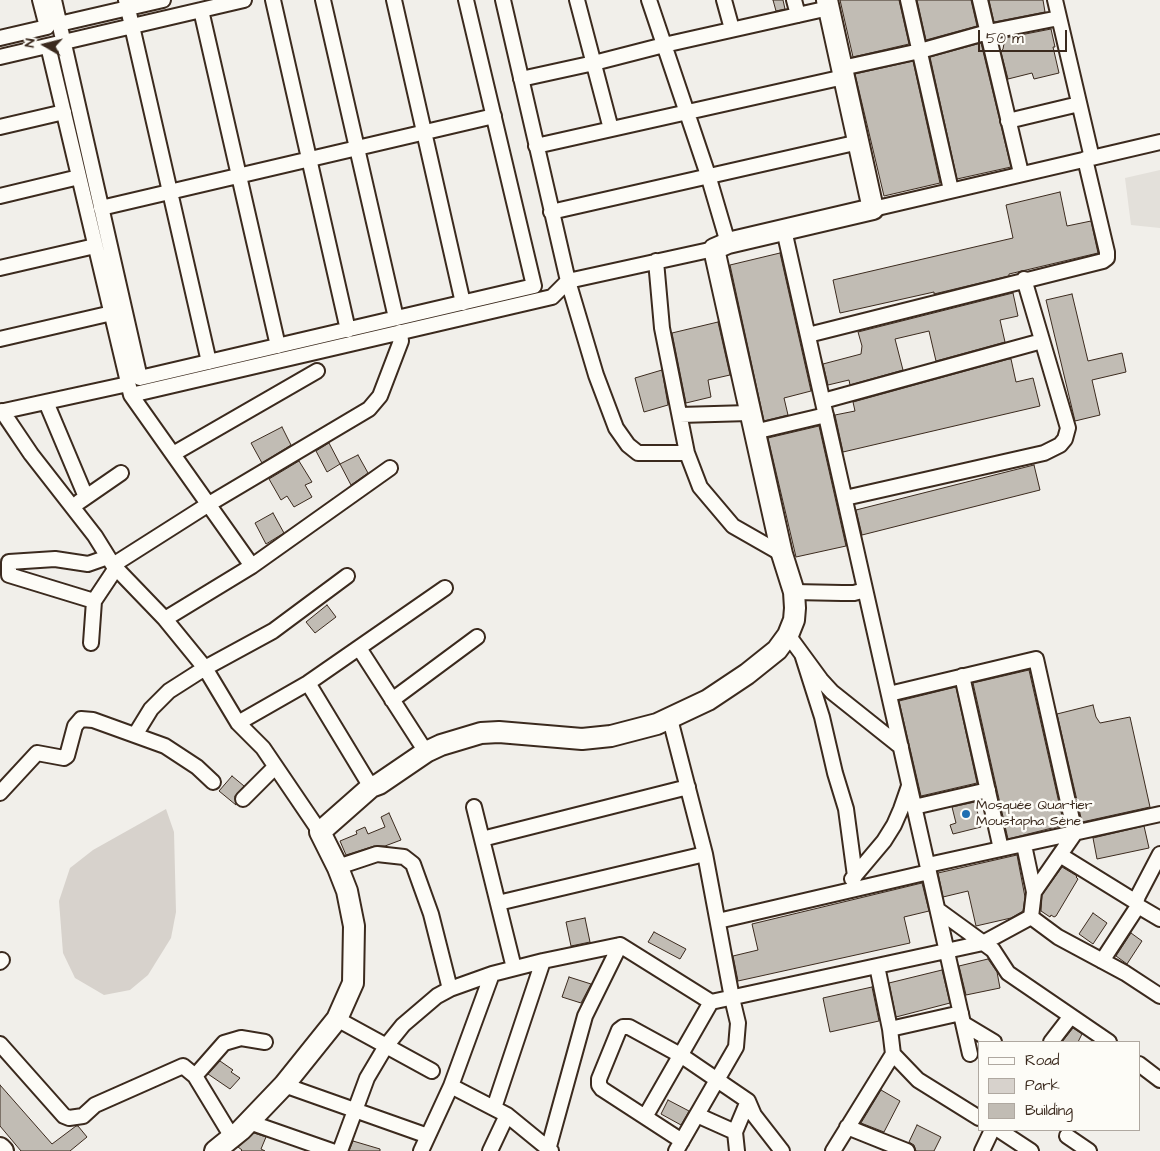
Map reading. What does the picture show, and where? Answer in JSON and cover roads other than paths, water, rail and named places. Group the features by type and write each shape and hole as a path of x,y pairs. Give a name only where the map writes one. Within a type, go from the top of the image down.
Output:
{"street":[{"path":"0,38 47,27 40,0"},
{"path":"54,0 140,378 348,330 398,325 463,303 534,286 466,0"},
{"path":"59,24 127,4 163,0"},
{"path":"0,57 244,0"},
{"path":"273,0 348,330"},
{"path":"94,601 9,575 9,562 55,559 88,564 112,563 369,409 380,396 401,341 323,0"},
{"path":"394,0 463,303"},
{"path":"503,0 568,281 596,375 616,428 628,445 638,453 687,453"},
{"path":"577,0 611,129"},
{"path":"320,832 371,787 379,784 426,752 459,738 481,733 499,732 582,739 611,736 670,719 708,700 747,674 777,650 788,635 794,620 796,608 794,592 782,554 749,413 708,175 650,0"},
{"path":"724,0 732,29"},
{"path":"794,0 798,15"},
{"path":"908,0 951,190"},
{"path":"980,0 1021,173"},
{"path":"127,4 209,362"},
{"path":"521,79 798,15 828,4 873,209"},
{"path":"536,146 687,113 843,73 988,32 1058,7 1079,104 1107,258 1103,261 1024,279 808,335"},
{"path":"201,10 278,346"},
{"path":"48,46 130,389 252,566"},
{"path":"1008,121 1079,104"},
{"path":"0,127 64,112"},
{"path":"101,208 494,116"},
{"path":"551,212 859,142"},
{"path":"215,1151 249,1122 284,1085 337,1019 353,983 352,916 347,891 338,867 320,832 263,748 238,723 205,668 165,618 112,563 95,536 30,454 1,411 130,389 398,325 552,297 568,281 1021,173 1160,142"},
{"path":"0,196 79,177"},
{"path":"784,230 970,1054"},
{"path":"0,268 95,246"},
{"path":"656,261 662,328 687,453 700,487 733,526 782,554"},
{"path":"845,498 1044,453 1060,445 1065,439 1068,428 1024,279"},
{"path":"0,339 112,313"},
{"path":"823,401 1042,341"},
{"path":"173,454 317,371"},
{"path":"46,402 86,497"},
{"path":"680,415 749,413"},
{"path":"754,432 826,415"},
{"path":"165,618 252,566 390,468"},
{"path":"72,506 121,473"},
{"path":"91,643 94,601 112,563"},
{"path":"135,734 152,708 169,691 205,668 273,631 346,576"},
{"path":"238,723 308,683 445,588"},
{"path":"794,592 848,593 866,590"},
{"path":"788,635 832,692 901,748"},
{"path":"392,700 477,638"},
{"path":"359,648 426,752"},
{"path":"802,654 822,717 835,774 846,809 855,876"},
{"path":"889,694 1036,659 1075,833 1034,892"},
{"path":"962,676 1001,849"},
{"path":"308,683 371,787"},
{"path":"0,793 37,754 64,758 67,756 75,726 81,719 93,720 165,746 197,767 214,782"},
{"path":"670,719 705,854 738,1023 736,1047 718,1079 679,1146 645,1117 602,1089 599,1085 599,1079 619,1030 623,1027 629,1027 682,1056 718,1079 748,1101 754,1115 782,1151"},
{"path":"243,799 275,767"},
{"path":"840,893 884,841 894,825 910,785"},
{"path":"482,839 688,787"},
{"path":"914,807 988,790"},
{"path":"474,807 514,968"},
{"path":"718,921 840,893 1001,849 1160,814"},
{"path":"1024,844 1034,892 1031,917"},
{"path":"338,867 377,854 404,857 413,864 430,914 450,989"},
{"path":"498,903 705,854"},
{"path":"1102,961 1137,904 1138,896 1160,854"},
{"path":"1060,855 1160,919"},
{"path":"938,910 993,950 1008,973 1106,1041"},
{"path":"340,1151 367,1078 386,1046 403,1025 437,996 450,989 492,974 620,946 711,1002 983,943 1031,917"},
{"path":"1031,917 1058,937 1125,973 1160,996"},
{"path":"451,1086 507,1115 549,1150 585,1016 620,946"},
{"path":"494,1108 543,962"},
{"path":"833,1151 892,1054 890,1029 877,966"},
{"path":"421,1151 451,1086 492,974"},
{"path":"645,1117 682,1056 711,1002"},
{"path":"1052,1041 1071,1016"},
{"path":"337,1019 432,1070"},
{"path":"890,1029 962,1019 993,1041"},
{"path":"195,1076 224,1044 241,1038 265,1042"},
{"path":"0,1044 64,1116 69,1118 82,1116 95,1105 183,1066 195,1076 232,1137"},
{"path":"892,1054 918,1080 978,1117"},
{"path":"1140,1065 1160,1080"},
{"path":"284,1085 428,1136"},
{"path":"737,1151 736,1132 748,1101"},
{"path":"490,1151 507,1115"},
{"path":"697,1115 736,1132"},
{"path":"249,1122 332,1151"},
{"path":"847,1127 907,1151"},
{"path":"982,1151 992,1131"},
{"path":"1000,1131 1031,1151"},
{"path":"1064,1151 1068,1133 1089,1151"},
{"path":"0,1148 3,1151"}],"place":[{"name":"Mosquée Quartier Moustapha Sène","path":"966,814"}]}
